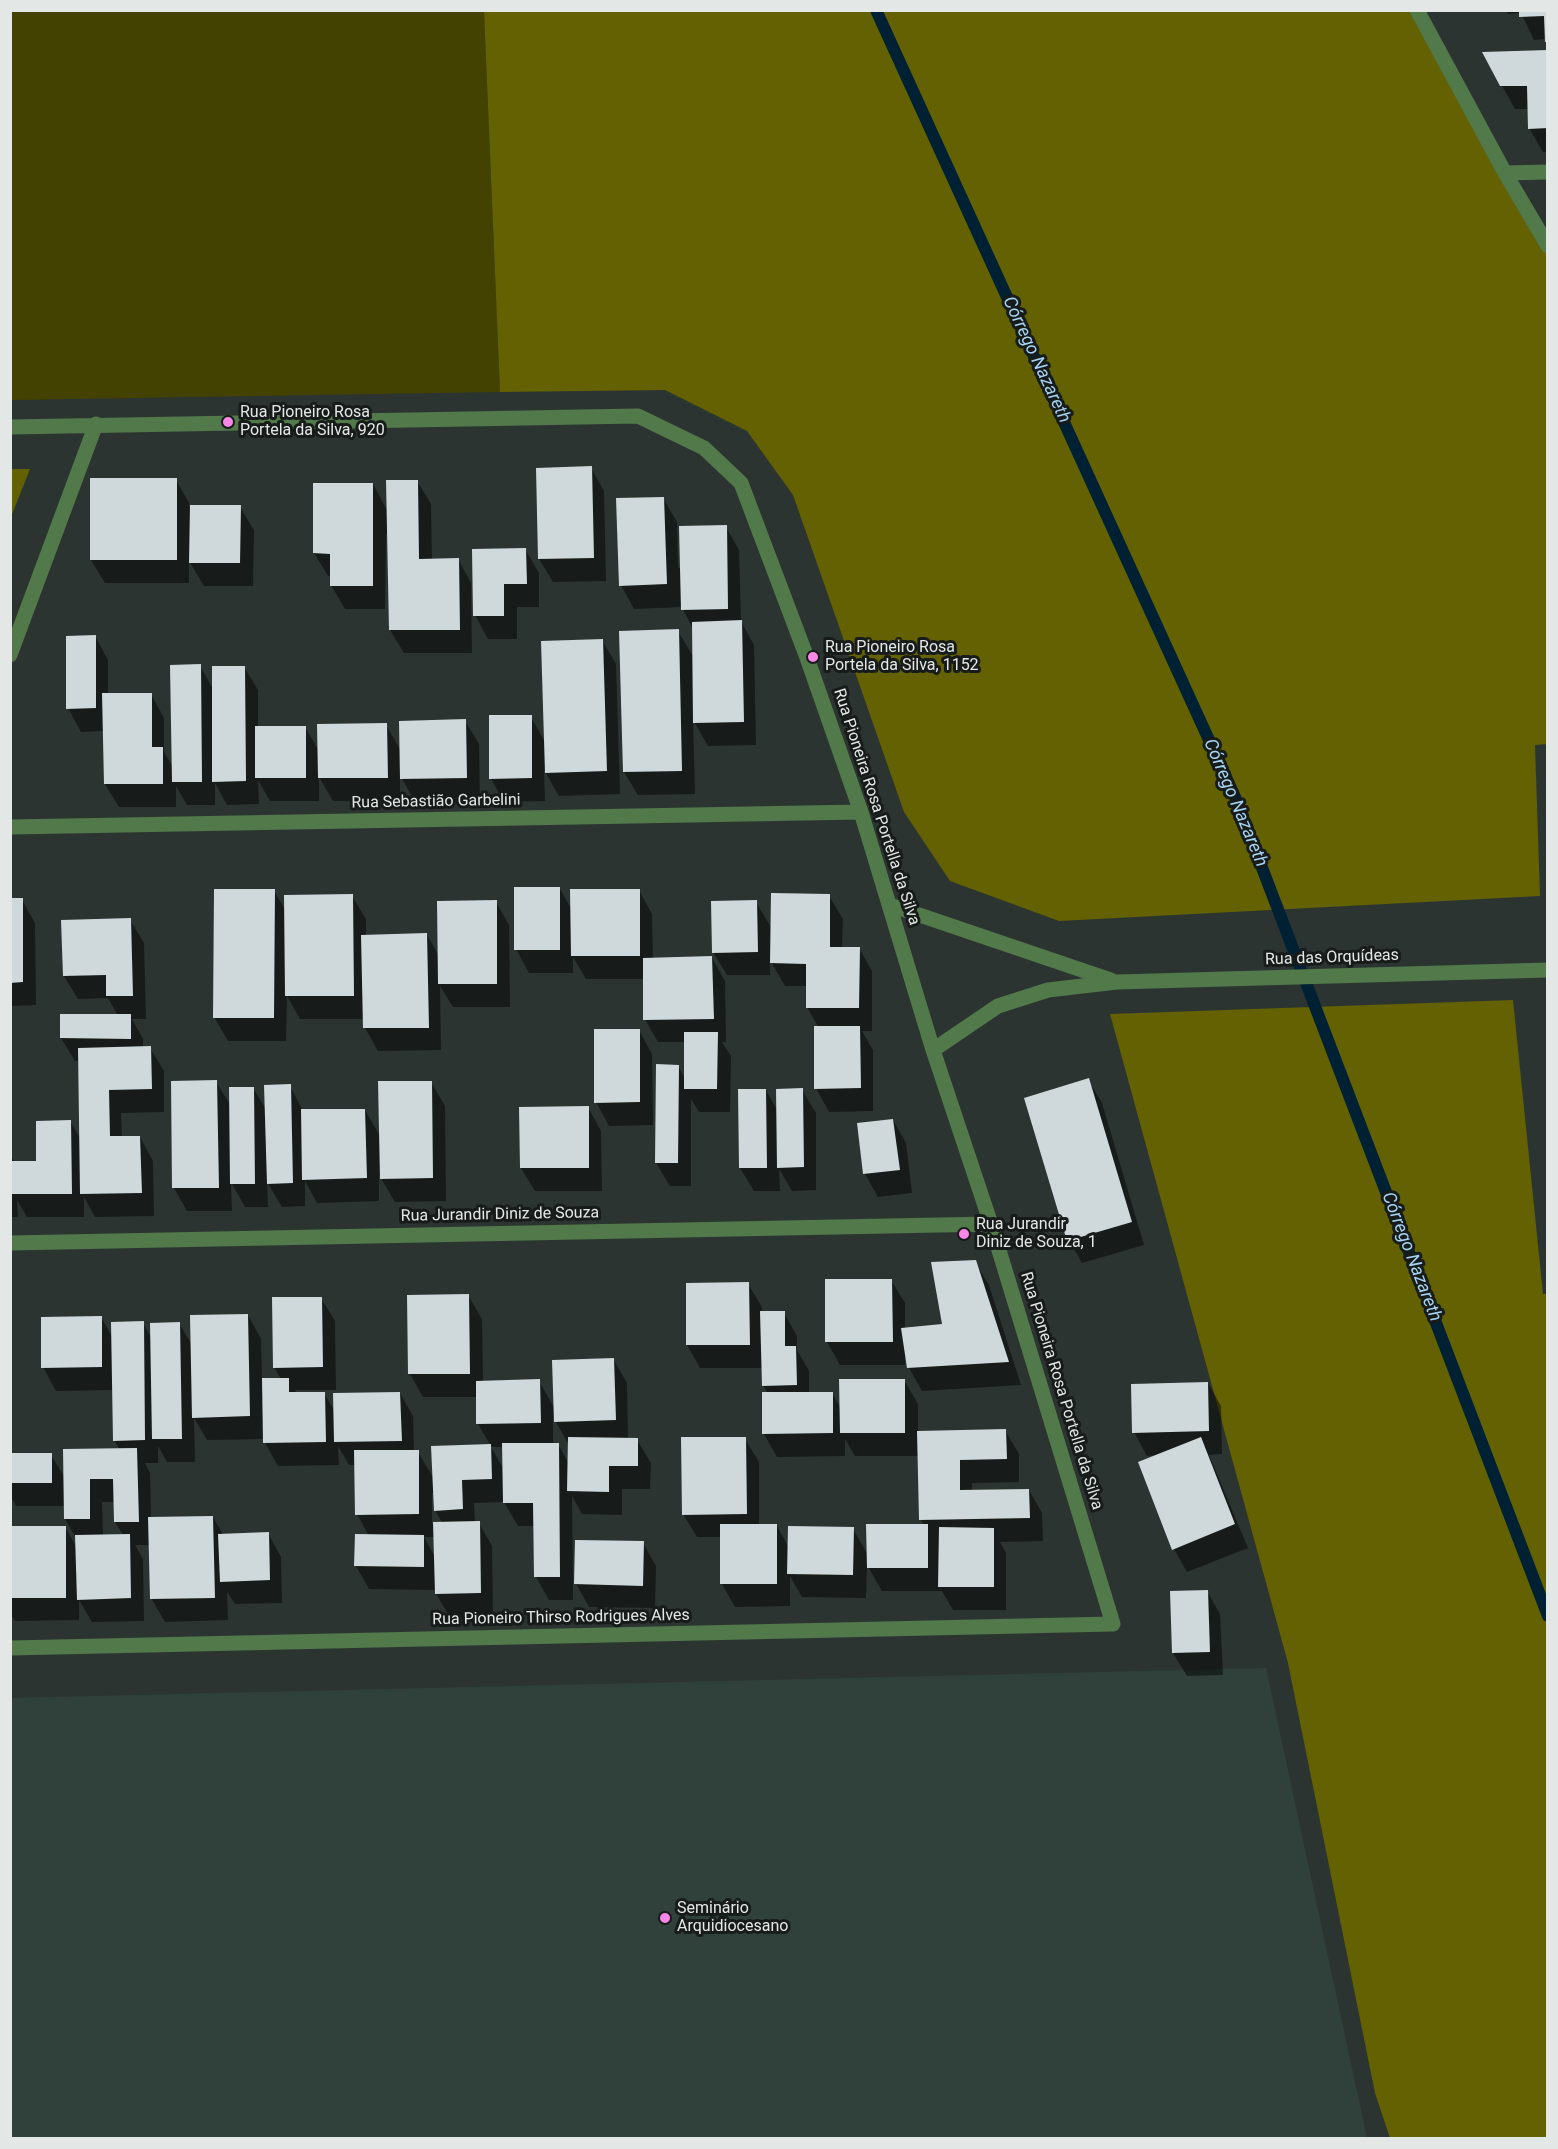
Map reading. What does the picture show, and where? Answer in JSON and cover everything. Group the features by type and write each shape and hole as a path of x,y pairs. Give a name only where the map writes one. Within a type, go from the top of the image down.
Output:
{"street":[{"path":"1417,10 1505,173 1548,246"},
{"path":"1505,173 1548,172"},
{"name":"Rua Pioneira Rosa Portella da Silva","path":"10,427 638,416 704,448 741,483 806,655 861,812 933,1050 991,1224 1113,1624"},
{"path":"10,655 96,424"},
{"name":"Rua Sebastião Garbelini","path":"10,827 861,812"},
{"name":"Rua das Orquídeas","path":"890,905 1117,982"},
{"name":"Rua das Orquídeas","path":"933,1050 998,1006 1048,990 1117,982 1548,970"},
{"name":"Rua Jurandir Diniz de Souza","path":"10,1243 991,1224"},
{"name":"Rua Pioneiro Thirso Rodrigues Alves","path":"10,1648 1113,1624"}],"shaded area":[{"path":"10,11 484,11 500,392 11,400"},
{"path":"484,11 1417,11 1547,246 1548,744 1535,745 1540,896 1059,921 950,881 904,812 793,495 747,431 665,390 500,392"},
{"path":"10,469 30,469 11,517"},
{"path":"1513,1000 1543,1294 1548,1294 1547,2138 1390,2138 1375,2093 1288,1663 1110,1014"},
{"name":"Seminário Arquidiocesano","path":"1266,1668 1367,2138 11,2138 11,1698"}],"building":[{"path":"1519,10 1548,10 1548,42 1545,42 1544,16 1519,17"},
{"path":"1548,50 1548,128 1528,129 1527,86 1500,86 1482,52"},
{"path":"592,466 594,558 538,559 536,468"},
{"path":"90,478 177,478 177,560 90,560"},
{"path":"386,480 418,480 419,559 459,558 460,630 389,630"},
{"path":"313,483 373,483 373,586 330,586 330,554 313,553"},
{"path":"664,497 667,584 619,586 616,498"},
{"path":"190,505 241,505 240,563 189,563"},
{"path":"727,525 728,609 681,610 679,526"},
{"path":"526,548 527,584 504,584 504,616 473,616 472,549"},
{"path":"742,620 744,722 693,723 692,622"},
{"path":"679,629 682,771 623,772 619,631"},
{"path":"96,635 96,708 66,709 66,636"},
{"path":"603,639 607,771 545,773 541,641"},
{"path":"201,664 202,782 172,782 170,665"},
{"path":"212,666 245,666 246,781 212,782"},
{"path":"102,693 152,693 152,747 163,747 163,784 104,784"},
{"path":"489,715 532,715 532,778 489,779"},
{"path":"466,719 467,778 400,779 399,721"},
{"path":"387,723 388,778 318,778 317,724"},
{"path":"255,726 306,726 306,778 255,778"},
{"path":"514,887 560,887 560,950 514,950"},
{"path":"214,889 275,889 274,1018 213,1018"},
{"path":"570,889 640,889 640,956 571,956"},
{"path":"771,893 830,894 830,947 860,947 859,1008 806,1008 806,964 770,963"},
{"path":"353,894 354,996 285,996 284,895"},
{"path":"10,898 23,898 23,982 10,983"},
{"path":"497,900 497,984 438,984 437,901"},
{"path":"757,900 758,952 712,953 711,901"},
{"path":"131,918 133,996 106,996 106,975 63,976 61,920"},
{"path":"427,933 429,1028 363,1028 361,935"},
{"path":"712,956 714,1019 643,1020 643,958"},
{"path":"60,1014 131,1014 131,1039 60,1038"},
{"path":"814,1026 860,1026 861,1088 814,1089"},
{"path":"594,1029 640,1029 640,1102 594,1103"},
{"path":"684,1032 718,1032 717,1089 684,1089"},
{"path":"151,1046 152,1089 109,1090 110,1136 140,1136 142,1193 80,1194 78,1048"},
{"path":"656,1064 679,1065 678,1163 655,1163"},
{"path":"1089,1078 1132,1222 1067,1241 1024,1098"},
{"path":"217,1080 219,1188 172,1188 171,1081"},
{"path":"378,1081 432,1081 433,1178 380,1179"},
{"path":"291,1084 293,1183 267,1184 264,1085"},
{"path":"229,1087 254,1087 255,1184 230,1184"},
{"path":"803,1088 804,1167 777,1168 776,1089"},
{"path":"738,1089 766,1089 767,1168 739,1168"},
{"path":"589,1106 589,1168 520,1168 519,1107"},
{"path":"301,1109 365,1109 367,1178 302,1180"},
{"path":"893,1119 900,1170 863,1174 857,1123"},
{"path":"71,1120 72,1194 12,1194 12,1161 36,1161 36,1121"},
{"path":"976,1260 1009,1362 907,1368 901,1328 942,1324 931,1262"},
{"path":"825,1279 892,1279 893,1342 825,1342"},
{"path":"749,1282 750,1345 686,1345 686,1283"},
{"path":"469,1294 470,1374 408,1374 407,1295"},
{"path":"272,1297 322,1297 323,1367 273,1368"},
{"path":"760,1311 785,1311 785,1346 796,1346 797,1385 762,1386"},
{"path":"248,1314 250,1416 192,1418 190,1315"},
{"path":"102,1316 102,1367 41,1368 41,1317"},
{"path":"144,1321 145,1440 113,1441 111,1322"},
{"path":"180,1322 182,1439 152,1439 150,1323"},
{"path":"614,1358 616,1420 554,1422 552,1360"},
{"path":"262,1378 289,1378 289,1392 325,1392 326,1442 263,1443"},
{"path":"540,1379 541,1423 476,1424 476,1381"},
{"path":"839,1379 905,1379 905,1433 840,1433"},
{"path":"1208,1382 1209,1431 1132,1433 1131,1384"},
{"path":"400,1392 402,1441 334,1442 333,1393"},
{"path":"762,1392 833,1392 833,1433 762,1434"},
{"path":"1006,1429 1007,1459 960,1460 960,1490 1029,1489 1030,1518 919,1520 917,1431"},
{"path":"568,1437 638,1438 638,1466 609,1466 609,1492 567,1491"},
{"path":"681,1437 746,1437 747,1514 682,1515"},
{"path":"1201,1437 1235,1524 1172,1550 1138,1462"},
{"path":"502,1443 559,1443 560,1577 534,1577 533,1503 503,1503"},
{"path":"491,1444 492,1479 462,1480 463,1509 434,1511 431,1446"},
{"path":"137,1448 139,1522 114,1522 113,1479 90,1479 90,1519 64,1519 63,1449"},
{"path":"354,1450 419,1450 419,1514 355,1515"},
{"path":"10,1453 52,1453 52,1483 10,1483"},
{"path":"213,1516 215,1598 150,1599 148,1517"},
{"path":"480,1521 481,1593 435,1594 433,1522"},
{"path":"720,1524 777,1524 777,1584 720,1584"},
{"path":"866,1524 928,1524 928,1568 867,1568"},
{"path":"10,1526 66,1526 66,1598 10,1598"},
{"path":"788,1526 854,1527 853,1575 787,1574"},
{"path":"939,1527 994,1528 994,1587 938,1587"},
{"path":"269,1532 270,1580 220,1582 218,1534"},
{"path":"130,1534 131,1598 77,1600 75,1535"},
{"path":"355,1534 424,1535 424,1567 354,1566"},
{"path":"575,1540 644,1541 643,1586 574,1584"},
{"path":"1208,1590 1210,1652 1172,1653 1170,1591"}],"waterway":[{"name":"Córrego Nazareth","path":"876,10 1235,797 1548,1616"}],"place":[{"name":"Rua Pioneiro Rosa Portela da Silva, 920","path":"228,422"},
{"name":"Rua Pioneiro Rosa Portela da Silva, 1152","path":"813,657"},
{"name":"Rua Jurandir Diniz de Souza, 1","path":"964,1234"},
{"name":"Seminário Arquidiocesano","path":"665,1918"}]}
